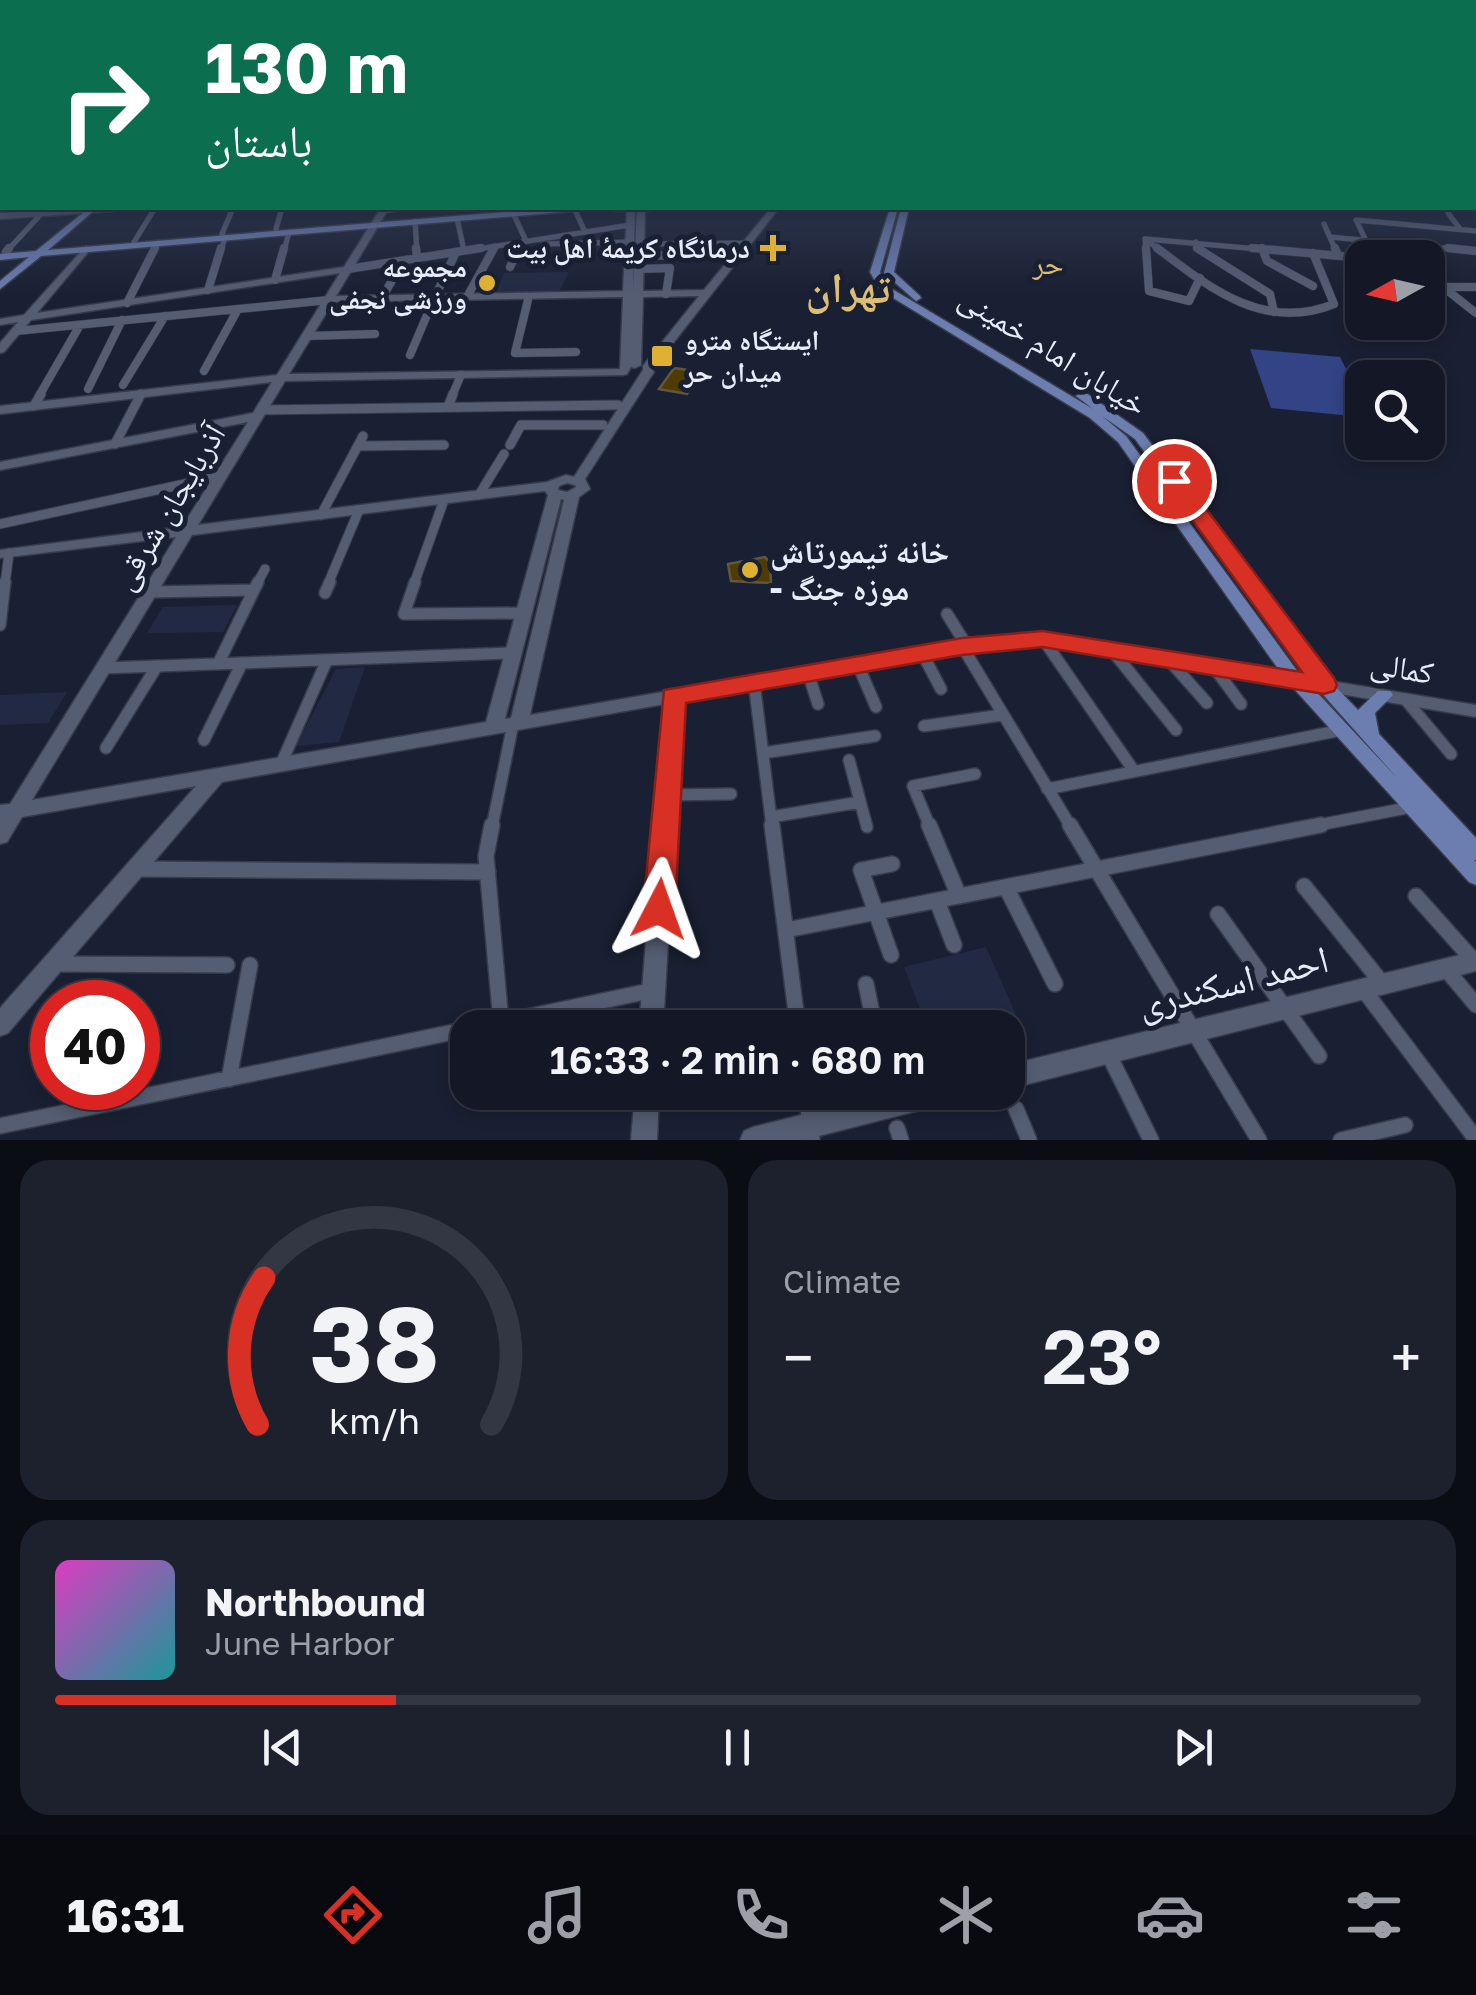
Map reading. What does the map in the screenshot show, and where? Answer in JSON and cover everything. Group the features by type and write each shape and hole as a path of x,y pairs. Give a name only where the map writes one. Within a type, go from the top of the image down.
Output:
{"main road":[{"path":"0,216 73,210"},
{"path":"0,286 91,210"},
{"name":"آذربایجان شرقی","path":"0,836 8,812 103,668 383,210"},
{"path":"41,251 457,218 512,210"},
{"path":"2,254 512,210"},
{"path":"633,294 639,268 630,224 640,210"},
{"path":"509,725 512,654 565,487 638,369 633,294 641,210"},
{"path":"509,725 565,487 638,369 705,296 773,210"},
{"name":"خیابان امام خمینی","path":"893,210 876,277 889,293 1106,410 1139,436 1324,685 1472,844"},
{"name":"خیابان امام خمینی","path":"905,210 892,277 904,290 971,336 1094,415 1138,456 1296,680 1476,876"},
{"path":"0,350 86,250"},
{"path":"0,322 348,269"},
{"path":"328,300 705,296"},
{"path":"328,300 705,296"},
{"path":"0,410 281,378 638,369"},
{"path":"0,466 260,413"},
{"path":"1138,456 1143,451 1156,455"},
{"path":"5,554 565,487"},
{"name":"کمالی","path":"8,812 922,653 1043,639 1476,710"},
{"path":"1373,742 1366,711 1384,695"},
{"path":"652,1010 674,696"},
{"path":"0,1025 217,775"},
{"name":"احمد اسکندری","path":"1025,1073 1475,961"},
{"path":"644,1140 646,1110"},
{"path":"752,1140 895,1116"}],"street":[{"path":"134,242 154,210"},
{"path":"208,290 232,210"},
{"path":"276,230 281,210"},
{"path":"510,267 523,242 512,210"},
{"path":"576,210 585,232"},
{"path":"1330,237 1365,240 1350,210"},
{"path":"1363,210 1366,217 1384,222"},
{"path":"1391,210 1398,224"},
{"path":"2,254 36,212"},
{"path":"1448,213 1460,229"},
{"path":"410,355 460,252 457,218"},
{"path":"1356,220 1476,231"},
{"path":"415,221 417,258"},
{"path":"348,269 630,224"},
{"path":"1324,224 1338,255"},
{"path":"275,280 289,232"},
{"path":"1145,239 1251,309 1274,312 1309,313 1334,304 1314,255"},
{"path":"1145,239 1345,258"},
{"path":"1145,239 1149,291 1189,301 1200,278"},
{"path":"523,242 725,254"},
{"path":"127,302 158,243"},
{"path":"636,249 747,243"},
{"path":"1196,244 1270,294 1274,312"},
{"path":"468,297 494,246"},
{"path":"1445,248 1476,251"},
{"path":"1263,250 1267,260 1313,286"},
{"path":"1314,255 1345,256"},
{"path":"382,298 403,260"},
{"path":"639,268 670,268 666,294"},
{"path":"1476,288 1443,287 1476,313"},
{"path":"16,331 328,300"},
{"path":"528,300 515,353 576,352"},
{"path":"204,372 238,309"},
{"path":"123,385 165,316"},
{"path":"88,389 122,320"},
{"path":"34,406 80,324"},
{"path":"306,336 374,335"},
{"path":"448,407 467,375"},
{"path":"116,444 141,394"},
{"path":"260,413 618,405"},
{"path":"480,495 521,425 603,425"},
{"path":"321,515 360,441 444,445"},
{"path":"0,524 221,476"},
{"path":"444,500 404,614 523,613"},
{"path":"325,593 358,510"},
{"path":"0,624 5,554"},
{"path":"218,664 265,569"},
{"path":"150,592 254,590"},
{"path":"947,614 1002,715 1260,1140"},
{"path":"1043,639 1134,771"},
{"path":"1111,649 1176,730"},
{"path":"922,653 942,689"},
{"path":"103,668 512,654"},
{"path":"1167,658 1207,703"},
{"path":"280,764 327,660"},
{"path":"204,740 242,663"},
{"path":"858,665 876,707"},
{"path":"106,748 157,666"},
{"path":"1213,666 1241,704"},
{"path":"808,673 818,704"},
{"path":"754,682 796,1010"},
{"path":"1406,698 1451,754"},
{"path":"924,726 1002,715"},
{"path":"500,1010 488,872 491,824 509,725"},
{"path":"1047,788 1342,730"},
{"path":"763,754 875,736"},
{"path":"849,760 867,826"},
{"path":"958,896 913,786 975,774"},
{"path":"667,796 730,794"},
{"path":"771,817 860,802"},
{"path":"786,930 1412,807"},
{"path":"891,955 861,870 892,864"},
{"path":"135,870 488,872"},
{"path":"1304,886 1476,1138"},
{"path":"1006,887 1055,984"},
{"path":"1416,896 1475,961"},
{"path":"936,901 954,945"},
{"path":"1218,914 1319,1056"},
{"path":"53,964 227,965"},
{"path":"229,1078 250,965"},
{"path":"1445,968 1476,1005"},
{"path":"866,984 871,1010"},
{"path":"558,1010 654,990"},
{"path":"0,1126 450,1033"},
{"path":"1108,1052 1152,1140"},
{"path":"1016,1110 1028,1140"},
{"path":"1342,1140 1405,1125"}],"shaded area":[{"path":"569,272 559,292 496,293 504,273"},
{"path":"1250,349 1340,357 1345,367 1345,415 1271,408"},
{"path":"237,605 223,632 147,633 163,607"},
{"path":"365,667 339,742 296,746 336,669"},
{"path":"67,692 48,723 0,725 0,695"},
{"path":"986,947 1014,1010 920,1010 904,967"}],"building":[{"path":"674,368 702,372 687,394 659,389"},
{"name":"خانه تیمورتاش - موزه جنگ","path":"765,557 770,563 771,583 731,581 728,564"}],"place":[{"name":"درمانگاه کریمهٔ اهل بیت","path":"773,248"},
{"name":"مجموعه ورزشی نجفی","path":"487,283"},
{"name":"ایستگاه مترو میدان حر","path":"662,356"},
{"name":"خانه تیمورتاش - موزه جنگ","path":"750,570"}],"district":[{"name":"حر","path":"1048,264"},
{"name":"تهران","path":"848,288"}],"route":[{"path":"659,909 674,696 962,646 1043,639 1324,685 1174,481"}]}
